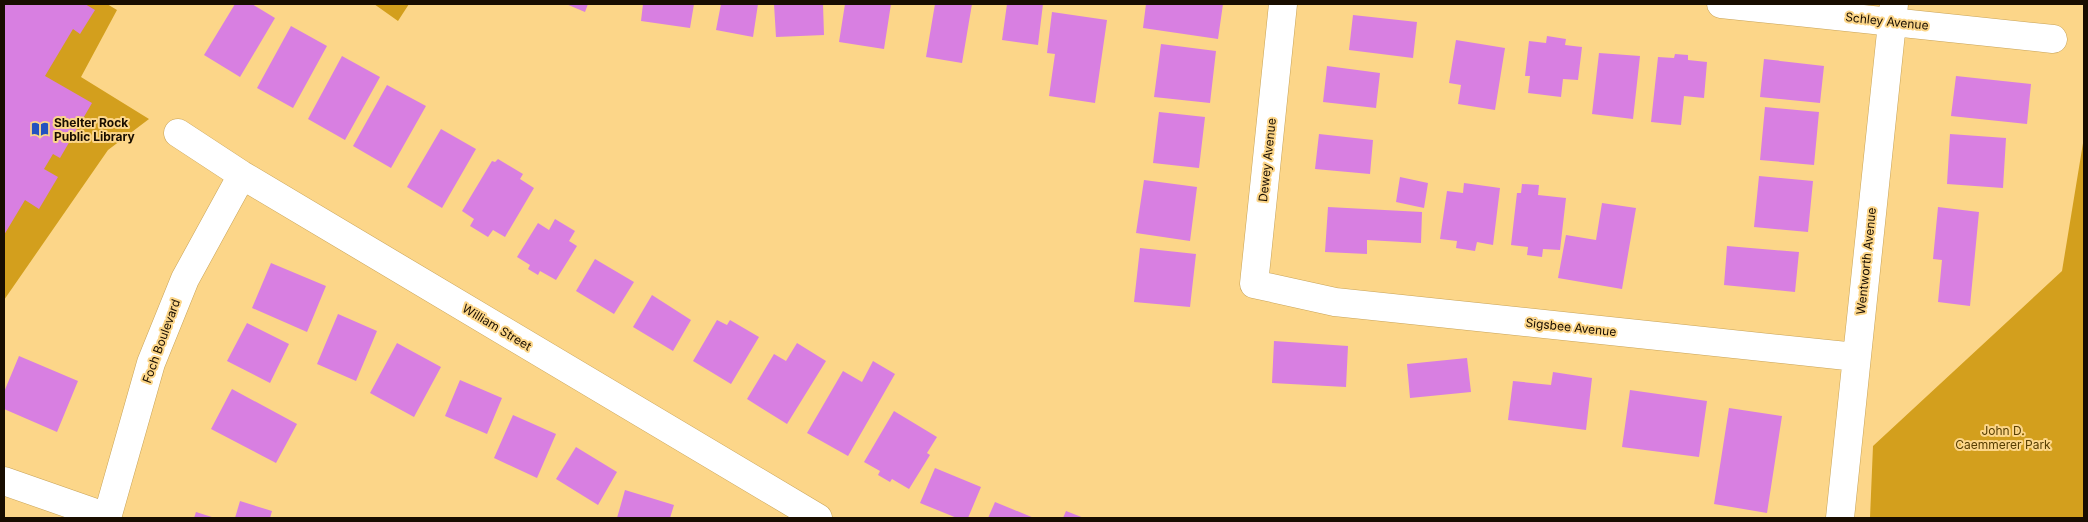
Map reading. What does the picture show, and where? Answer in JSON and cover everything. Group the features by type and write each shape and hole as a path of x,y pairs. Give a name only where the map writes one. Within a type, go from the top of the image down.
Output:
{"street":[{"name":"Dewey Avenue","path":"1284,4 1254,284 1286,291"},
{"name":"Schley Avenue","path":"1721,4 1893,13 2053,39"},
{"name":"Wentworth Avenue","path":"1840,518 1893,13"},
{"name":"William Street","path":"178,133 242,175 818,518"},
{"name":"Foch Boulevard","path":"107,518 151,363 185,279 242,175"},
{"name":"Sigsbee Avenue","path":"1286,291 1335,302 1856,357"},
{"path":"4,481 107,518"}],"green space":[{"path":"4,4 107,4 117,10 81,77 149,119 108,150 4,300"},
{"path":"374,4 409,4 398,21"},
{"name":"John D. Caemmerer Park","path":"2084,137 2084,518 1870,518 1873,446 2062,271"}],"building":[{"name":"Shelter Rock Public Library","path":"4,4 85,4 95,10 80,34 73,29 45,76 92,103 60,158 53,154 44,169 58,177 39,209 25,200 4,235"},
{"path":"235,4 252,4 275,18 240,77 204,55"},
{"path":"566,4 588,4 585,12"},
{"path":"643,4 694,4 690,28 641,21"},
{"path":"721,4 758,4 753,37 716,30"},
{"path":"774,4 823,4 824,35 776,37"},
{"path":"845,4 891,4 884,49 839,42"},
{"path":"935,4 972,4 962,63 926,57"},
{"path":"1007,4 1043,4 1038,45 1002,40"},
{"path":"1146,4 1223,4 1218,39 1143,28"},
{"path":"1052,12 1107,20 1095,103 1049,96 1055,54 1047,53"},
{"path":"1353,15 1417,22 1413,58 1349,50"},
{"path":"291,26 327,46 293,108 257,88"},
{"path":"1547,36 1566,39 1565,45 1582,47 1578,80 1563,79 1561,97 1528,93 1530,76 1525,76 1529,41 1546,43"},
{"path":"1456,40 1505,48 1495,110 1458,104 1461,85 1449,83"},
{"path":"1161,44 1216,51 1210,103 1154,97"},
{"path":"1599,53 1640,56 1633,119 1592,114"},
{"path":"1675,54 1688,55 1688,60 1707,62 1704,98 1684,96 1681,125 1651,122 1658,57 1674,58"},
{"path":"342,56 380,77 345,140 308,119"},
{"path":"1764,59 1824,66 1820,103 1760,97"},
{"path":"1327,66 1380,73 1376,108 1323,102"},
{"path":"1956,76 2031,84 2027,124 1951,116"},
{"path":"387,85 426,106 391,168 353,146"},
{"path":"1765,107 1819,112 1814,165 1760,160"},
{"path":"1159,112 1205,117 1199,168 1153,163"},
{"path":"441,129 476,149 442,208 407,187"},
{"path":"1319,134 1373,140 1370,174 1315,169"},
{"path":"1950,134 2006,138 2003,188 1947,184"},
{"path":"498,159 523,174 520,179 534,188 505,237 493,230 488,237 470,226 474,219 462,211 492,161 495,162"},
{"path":"1759,176 1813,181 1808,232 1754,227"},
{"path":"1400,177 1428,183 1424,208 1396,202"},
{"path":"1144,180 1197,187 1190,241 1136,233"},
{"path":"1464,183 1500,188 1493,245 1477,242 1475,251 1456,248 1457,241 1440,239 1447,191 1463,193"},
{"path":"1522,184 1539,185 1538,195 1566,198 1560,250 1543,249 1542,257 1527,255 1528,247 1511,245 1517,193 1521,193"},
{"path":"1602,203 1636,208 1622,289 1558,278 1566,235 1596,240"},
{"path":"1328,207 1422,212 1421,243 1367,240 1367,254 1325,252"},
{"path":"1938,207 1979,212 1970,306 1938,302 1942,260 1933,259"},
{"path":"555,219 575,231 569,241 577,246 556,280 540,271 538,275 528,269 530,265 517,257 538,223 549,230"},
{"path":"1727,246 1799,252 1795,292 1724,285"},
{"path":"1140,248 1196,254 1190,307 1134,302"},
{"path":"595,259 634,282 614,314 576,291"},
{"path":"271,263 326,286 307,332 252,308"},
{"path":"652,295 691,320 673,351 633,327"},
{"path":"338,314 377,331 356,381 317,364"},
{"path":"717,320 727,325 730,320 759,337 731,384 693,361"},
{"path":"247,323 289,344 270,383 227,361"},
{"path":"1274,341 1348,346 1346,387 1272,383"},
{"path":"397,343 441,367 414,417 370,393"},
{"path":"797,343 826,361 787,424 747,399 774,354 786,361"},
{"path":"19,356 78,381 57,432 4,409 4,392"},
{"path":"1467,358 1471,392 1410,398 1407,364"},
{"path":"873,361 895,374 848,456 807,433 843,371 862,382"},
{"path":"1553,372 1592,378 1586,430 1508,420 1513,381 1551,385"},
{"path":"460,380 502,398 487,434 445,416"},
{"path":"232,389 297,424 276,463 211,429"},
{"path":"1630,390 1707,401 1699,457 1622,447"},
{"path":"1729,408 1782,416 1767,513 1714,504"},
{"path":"894,411 937,437 927,453 930,455 909,489 892,479 890,482 878,475 880,471 864,462"},
{"path":"513,415 556,434 537,478 494,458"},
{"path":"576,447 617,472 598,505 556,479"},
{"path":"935,468 981,487 968,518 957,518 920,503"},
{"path":"625,490 674,505 670,518 617,518"},
{"path":"240,501 272,511 270,518 235,518"},
{"path":"995,502 1034,518 988,518"},
{"path":"1066,511 1084,518 1063,518"},
{"path":"196,512 215,518 194,518"}],"place":[{"name":"Shelter Rock Public Library","path":"40,129"}]}
